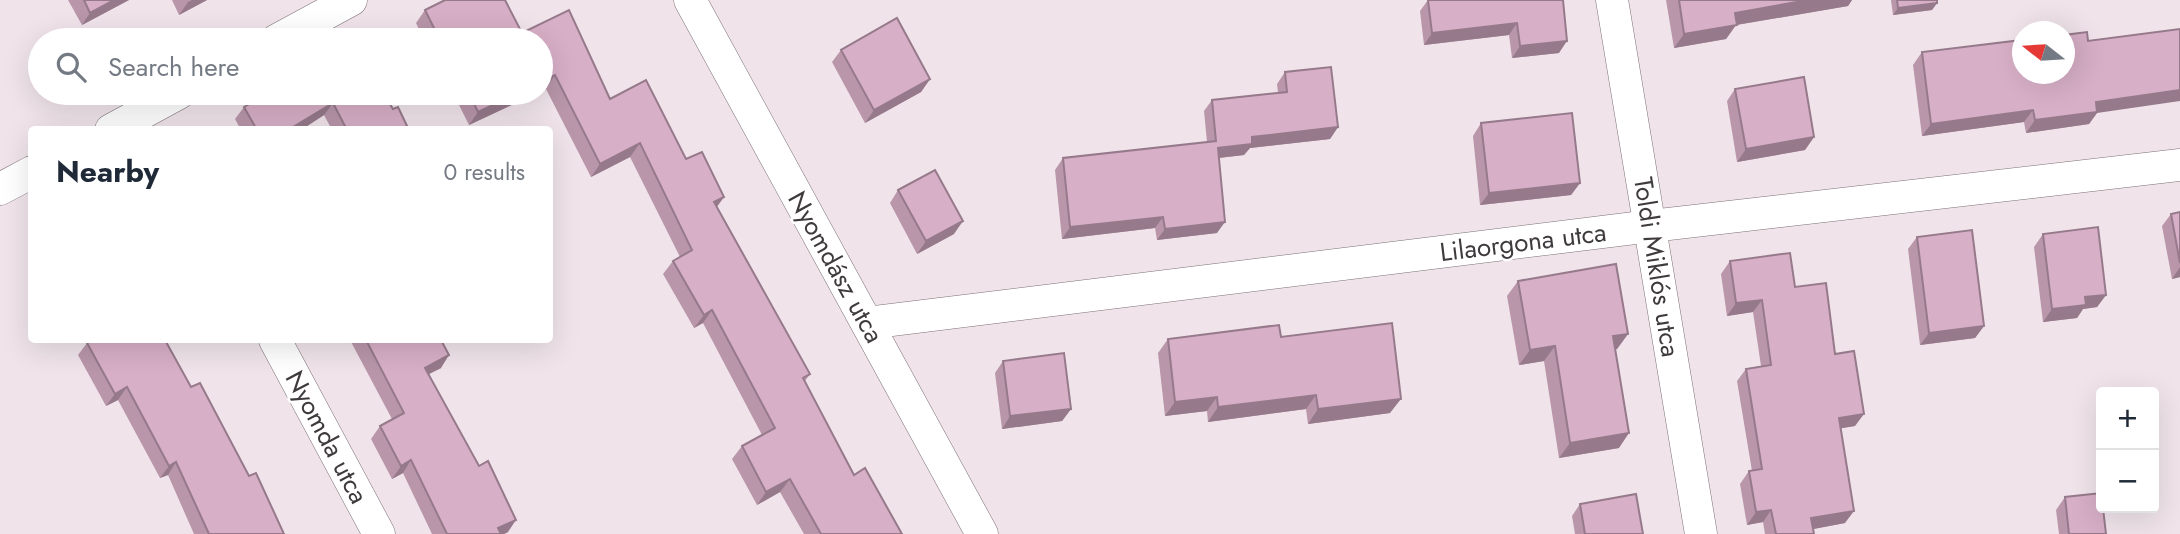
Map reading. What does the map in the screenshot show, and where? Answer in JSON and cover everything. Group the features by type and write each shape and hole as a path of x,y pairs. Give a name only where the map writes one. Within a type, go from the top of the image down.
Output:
{"street":[{"path":"299,28 351,0"},
{"name":"Nyomdász utca","path":"690,0 982,534"},
{"name":"Toldi Miklós utca","path":"1612,0 1701,534"},
{"path":"128,126 158,119 170,105"},
{"name":"Lilaorgona utca","path":"867,323 1651,226 2180,165"},
{"path":"0,189 28,174"},
{"name":"Nyomda utca","path":"277,343 379,534"}],"building":[{"path":"84,0 114,0 90,13"},
{"path":"445,0 505,0 519,28 434,28 425,10"},
{"path":"1428,0 1563,0 1567,41 1520,46 1517,23 1432,33"},
{"path":"1679,0 1808,0 1735,13 1737,25 1684,34"},
{"path":"1897,0 1937,0 1937,3 1898,8"},
{"path":"569,10 610,99 646,80 686,159 702,152 724,197 714,202 810,374 803,378 854,475 865,468 902,534 821,534 790,479 766,492 742,446 775,428 712,310 704,315 673,261 692,250 640,143 600,164 555,75 553,76 553,28 532,28"},
{"path":"897,18 930,79 874,110 841,50"},
{"path":"2180,29 2180,90 2096,102 2097,112 2035,120 2033,110 1931,124 1922,52 2012,41 2012,84 2075,84 2075,34 2087,32 2088,41"},
{"path":"1331,67 1338,127 1252,137 1252,144 1218,148 1225,222 1165,229 1163,217 1070,227 1063,158 1216,141 1212,100 1287,92 1285,72"},
{"path":"1804,77 1814,137 1746,149 1735,89"},
{"path":"330,105 295,126 255,126 244,107"},
{"path":"334,105 390,105 393,109 398,107 407,126 345,126"},
{"path":"475,105 493,105 478,112"},
{"path":"1572,113 1580,183 1489,193 1481,123"},
{"path":"935,170 963,221 926,241 898,190"},
{"path":"2180,212 2180,263 2171,214"},
{"path":"2098,227 2106,295 2085,297 2086,305 2052,309 2043,234"},
{"path":"1972,230 1984,326 1929,333 1917,237"},
{"path":"1790,253 1795,287 1826,283 1835,354 1854,351 1864,414 1839,418 1854,511 1811,518 1814,534 1776,534 1771,510 1756,512 1749,471 1762,469 1746,369 1771,365 1762,300 1736,303 1730,261"},
{"path":"1616,264 1628,334 1613,336 1629,433 1570,443 1555,346 1530,350 1518,281"},
{"path":"1392,323 1401,399 1318,409 1316,395 1218,407 1217,397 1175,402 1168,339 1279,325 1281,337"},
{"path":"87,343 167,343 191,387 200,383 249,476 256,473 284,534 209,534 176,462 169,466 127,387 115,394"},
{"path":"368,343 443,343 449,355 425,368 479,466 488,461 516,520 498,528 501,534 447,534 411,460 401,466 380,426 404,413"},
{"path":"1064,353 1071,409 1010,416 1003,361"},
{"path":"1636,494 1643,534 1585,534 1580,504"},
{"path":"2096,494 2096,513 2104,513 2106,534 2069,534 2065,497"}]}
